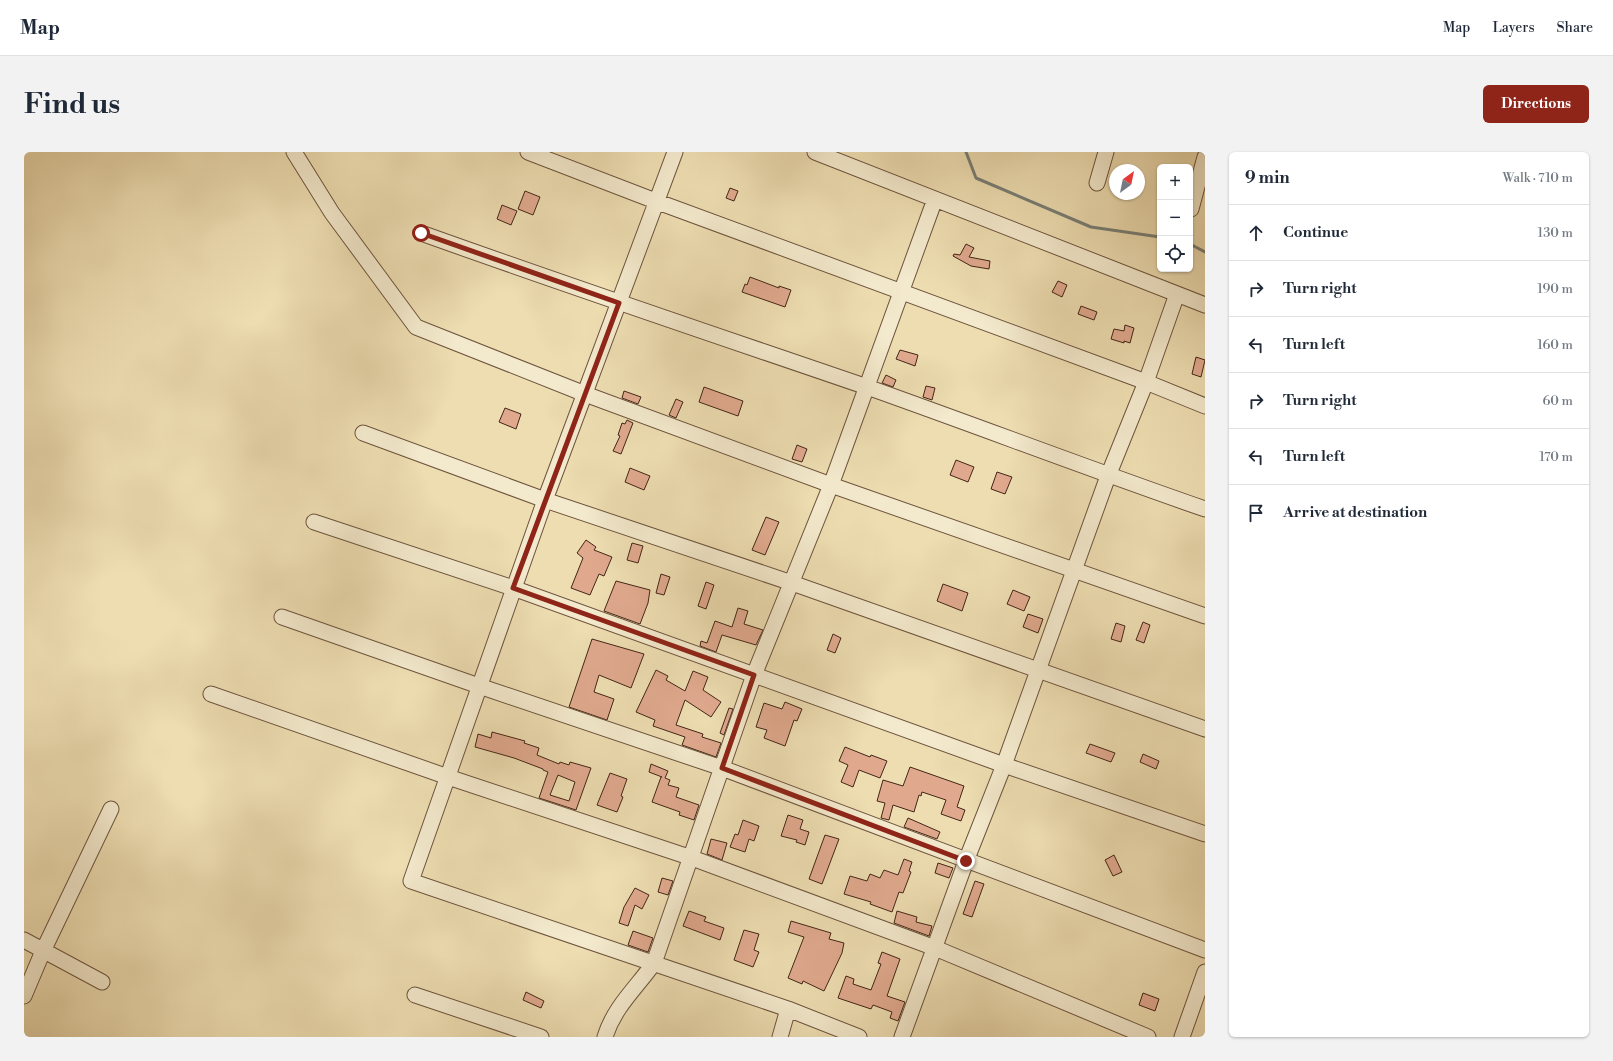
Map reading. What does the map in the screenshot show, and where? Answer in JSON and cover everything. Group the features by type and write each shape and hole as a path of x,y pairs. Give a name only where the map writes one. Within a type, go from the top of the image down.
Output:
{"street":[{"path":"294,152 332,213 416,327 586,394 830,485 1205,616"},
{"path":"528,152 658,202 1146,382 1205,406"},
{"path":"675,152 658,202 513,588 411,881 788,1009 859,1037"},
{"path":"815,152 1205,305"},
{"path":"1097,183 1106,152"},
{"path":"1193,202 1205,157"},
{"path":"605,1037 614,1014 654,963 692,858 754,675 830,485 935,199"},
{"path":"421,233 619,303 866,387 1108,476 1205,509"},
{"path":"902,1037 966,861 1004,765 1108,476 1146,382 1177,294"},
{"path":"364,433 545,500 792,583 1205,729"},
{"path":"314,522 513,588 1004,765 1205,834"},
{"path":"282,616 480,686 722,768 1205,950"},
{"path":"211,694 448,777 692,858 935,948 1148,1037"},
{"path":"24,996 111,809"},
{"path":"24,940 102,982"},
{"path":"1182,1037 1205,972"},
{"path":"415,994 541,1037"},
{"path":"780,1037 788,1009"}],"building":[{"path":"730,188 738,191 734,201 726,198"},
{"path":"525,191 540,197 533,215 518,209"},
{"path":"502,205 517,211 511,225 497,219"},
{"path":"966,244 974,248 969,257 990,261 989,269 971,266 953,256 954,254 960,255"},
{"path":"750,277 779,288 779,286 791,290 785,307 742,292"},
{"path":"1058,281 1067,285 1062,297 1052,292"},
{"path":"1081,306 1097,312 1094,320 1078,314"},
{"path":"1125,325 1134,328 1130,343 1124,341 1124,343 1111,339 1114,329 1124,331"},
{"path":"900,350 918,355 915,366 896,359"},
{"path":"1196,357 1205,360 1201,377 1192,374"},
{"path":"886,375 896,380 893,387 882,383"},
{"path":"926,386 935,388 932,400 923,397"},
{"path":"704,387 743,401 738,416 699,402"},
{"path":"624,391 641,397 638,404 622,398"},
{"path":"676,399 683,402 676,418 669,415"},
{"path":"505,408 521,414 516,429 499,422"},
{"path":"627,420 633,423 621,454 613,451 620,436 618,435 622,423 625,424"},
{"path":"797,445 807,449 802,462 792,459"},
{"path":"956,460 974,467 968,482 950,475"},
{"path":"630,468 650,476 644,490 625,482"},
{"path":"997,472 1012,477 1005,494 991,489"},
{"path":"766,517 779,522 765,555 752,550"},
{"path":"586,540 596,547 594,550 612,557 604,576 599,574 590,595 571,588 583,558 577,553"},
{"path":"632,543 643,546 638,563 627,560"},
{"path":"661,574 670,577 664,595 656,593"},
{"path":"616,581 650,590 648,603 640,624 604,611"},
{"path":"706,582 714,585 706,609 698,606"},
{"path":"943,584 968,593 962,611 937,601"},
{"path":"1013,590 1030,597 1024,611 1007,604"},
{"path":"738,608 748,611 744,624 763,630 756,645 722,635 716,652 700,646 701,641 707,643 715,621 732,627"},
{"path":"1028,614 1043,619 1038,633 1023,627"},
{"path":"1143,622 1150,625 1144,643 1136,640"},
{"path":"1116,623 1125,626 1121,642 1111,639"},
{"path":"833,634 841,638 835,653 827,650"},
{"path":"592,639 644,654 631,688 599,675 594,692 614,699 607,720 569,707"},
{"path":"656,670 668,676 666,680 685,691 693,671 708,677 703,690 721,702 711,717 685,700 676,725 703,734 702,737 721,743 716,757 682,745 685,737 653,726 655,720 636,712"},
{"path":"785,702 802,709 797,721 794,720 785,746 764,738 767,730 756,727 764,703 782,709"},
{"path":"729,708 733,709 724,735 720,733"},
{"path":"492,732 525,741 524,743 539,748 537,755 559,764 560,762 569,765 570,762 591,768 576,810 539,798 548,772 514,758 475,747 478,734 491,738","holes":["558,775 575,782 569,801 550,795"]},
{"path":"1090,744 1115,753 1111,762 1086,753"},
{"path":"845,747 870,757 871,755 887,761 880,778 859,770 853,787 841,782 848,765 839,761"},
{"path":"1143,754 1159,761 1156,769 1140,762"},
{"path":"651,764 668,771 665,778 670,780 668,785 679,788 676,797 699,805 694,820 679,815 680,812 652,802 662,777 649,772"},
{"path":"910,767 964,786 957,807 965,810 961,821 941,814 946,800 922,792 921,796 919,795 914,812 893,805 889,820 881,818 885,803 877,801 883,780 903,786"},
{"path":"610,773 627,779 621,796 623,797 617,812 597,805"},
{"path":"788,815 803,820 800,829 809,832 805,845 796,842 797,840 781,836"},
{"path":"908,818 940,832 937,839 904,827"},
{"path":"743,820 759,826 754,841 749,839 745,852 730,847 735,834 738,835"},
{"path":"825,835 839,839 822,884 809,879"},
{"path":"711,839 727,843 722,860 707,854"},
{"path":"1114,855 1122,872 1113,876 1105,860"},
{"path":"904,859 912,862 909,871 911,872 903,893 899,892 892,912 870,904 871,902 844,894 850,876 867,881 870,874 880,878 884,870 898,875"},
{"path":"938,863 953,868 949,878 935,873"},
{"path":"662,878 673,881 668,895 658,892"},
{"path":"975,881 984,884 972,917 963,914"},
{"path":"635,888 649,895 642,909 635,905 628,926 619,923 624,907"},
{"path":"689,911 706,917 704,921 724,928 720,940 683,926"},
{"path":"897,911 917,917 916,922 932,926 929,936 894,923"},
{"path":"791,921 831,933 829,939 844,943 842,953 824,991 803,981 802,984 788,978 804,937 788,932"},
{"path":"744,930 759,934 754,950 759,952 753,967 734,960"},
{"path":"633,931 653,938 648,952 628,945"},
{"path":"882,952 900,959 887,996 905,1002 898,1021 890,1018 892,1012 873,1005 871,1009 838,998 846,976 854,979 853,984 871,990 881,964 878,963"},
{"path":"526,992 544,1001 541,1008 523,1000"},
{"path":"1143,993 1159,999 1155,1011 1139,1005"}],"waterway":[{"path":"966,152 976,178 1091,227 1157,237"},
{"path":"1193,246 1205,252"}],"route":[{"path":"421,233 619,303 513,588 754,675 722,768 966,861"}]}
